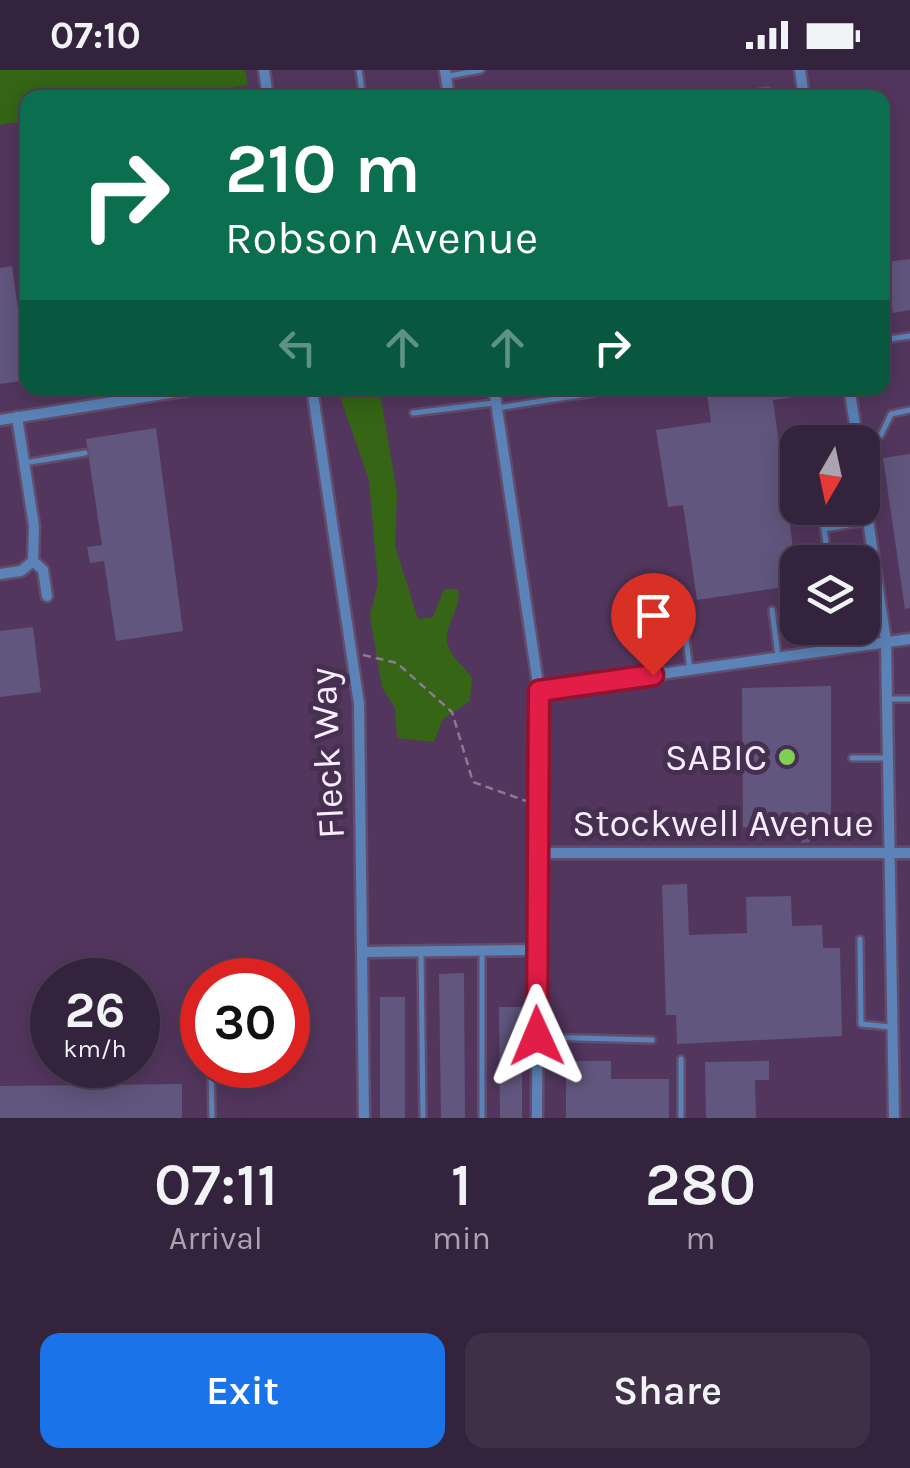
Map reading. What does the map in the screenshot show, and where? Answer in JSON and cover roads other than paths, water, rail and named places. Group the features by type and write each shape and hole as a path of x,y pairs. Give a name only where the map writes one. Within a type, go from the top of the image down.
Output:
{"street":[{"path":"0,420 130,395"},
{"name":"Fleck Way","path":"313,395 353,652 361,741 364,1118"},
{"path":"495,395 539,691 535,802 537,1118"},
{"path":"850,395 855,425"},
{"path":"18,417 34,526 33,560 42,570 47,596"},
{"path":"868,525 886,641 894,1118"},
{"path":"0,574 21,571 33,560"},
{"path":"539,691 910,639"},
{"name":"Stockwell Avenue","path":"535,854 910,853"},
{"path":"364,952 536,950"}],"lane":[{"path":"445,74 481,70"},
{"path":"413,413 573,395"},
{"path":"880,435 891,414 910,410"},
{"path":"24,463 85,453"},
{"path":"823,525 826,545"},
{"path":"824,530 852,525"},
{"path":"772,610 778,656"},
{"path":"684,624 690,670"},
{"path":"888,699 910,698"},
{"path":"852,758 890,758"},
{"path":"860,939 860,1024 893,1027"},
{"path":"421,952 424,1118"},
{"path":"482,953 482,1118"},
{"path":"537,1036 652,1040"},
{"path":"681,1059 682,1118"},
{"path":"212,1088 212,1118"}],"place":[{"name":"SABIC","path":"787,757"}]}
